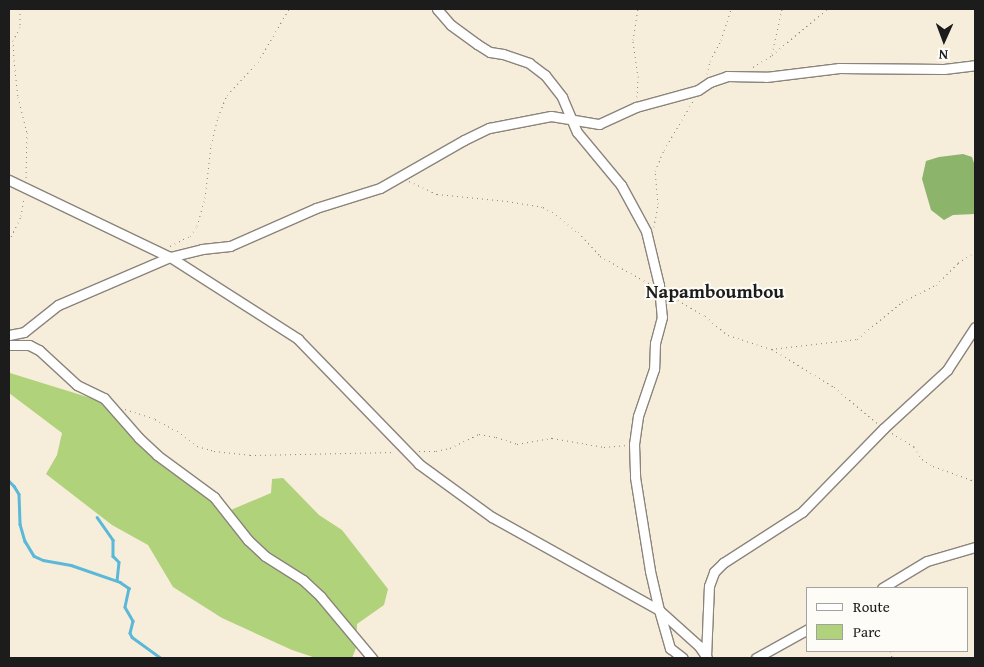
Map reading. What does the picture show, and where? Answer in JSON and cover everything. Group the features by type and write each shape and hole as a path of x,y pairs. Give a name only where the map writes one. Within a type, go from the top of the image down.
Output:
{"street":[{"path":"437,9 451,25 490,52 503,54 528,63 545,75 562,97 577,132 621,185 646,231 660,290 662,317 655,344 654,369 638,416 634,444 635,477 650,571 659,610 670,648 684,658"},
{"path":"9,335 24,332 58,305 170,257 202,249 230,246 316,208 380,188 464,140 489,128 552,116 599,124 636,107 677,97 727,76 766,77 828,71 839,68 944,69 975,64"},
{"path":"9,180 170,257 298,338 419,464 492,517 659,610 699,646 707,658"},
{"path":"707,658 709,586 714,572 723,563 802,512 884,428 947,370 975,327"},
{"path":"9,344 29,345 39,350 77,385 104,398 138,438 157,455 214,497 248,540 265,556 303,580 322,597 372,658"},
{"path":"884,587 926,561 975,547"},
{"path":"756,658 806,630"}],"path":[{"path":"9,241 22,216 26,188 26,132 18,97 13,40 20,27 20,9"},
{"path":"160,252 190,236 197,226 206,198 211,145 227,95 258,62 289,9"},
{"path":"636,107 638,77 633,40 638,9"},
{"path":"703,86 710,61 721,40 731,9"},
{"path":"772,55 782,9"},
{"path":"747,70 772,55 827,9"},
{"path":"654,233 658,204 655,171 664,150 694,100"},
{"path":"400,177 437,194 508,200 543,207 578,232 600,256 706,316 728,335 771,349 834,387 860,411 914,448 922,459 933,466 975,481"},
{"path":"771,349 857,338 902,302 936,284 958,263 975,252"},
{"path":"110,404 155,418 197,446 214,452 250,455 378,454 406,451 436,451 450,448 479,434 517,444 552,438 604,448 634,444"}],"green space":[{"path":"963,154 972,157 975,166 975,214 953,215 944,220 931,210 922,179 926,161 939,157"},
{"path":"10,373 110,404 139,438 226,512 271,493 272,479 283,478 319,515 342,530 388,589 384,605 357,624 356,648 352,658 316,658 292,650 222,618 173,587 148,545 112,525 46,474 57,455 62,433 9,393"}],"waterway":[{"path":"9,481 19,494 20,524 25,541 34,556 43,560 71,565 120,582 129,588 125,607 133,621 130,633 132,637 161,658"},
{"path":"97,517 113,540 113,556 119,562 117,580"}],"district":[{"name":"Napamboumbou","path":"715,292"}]}
